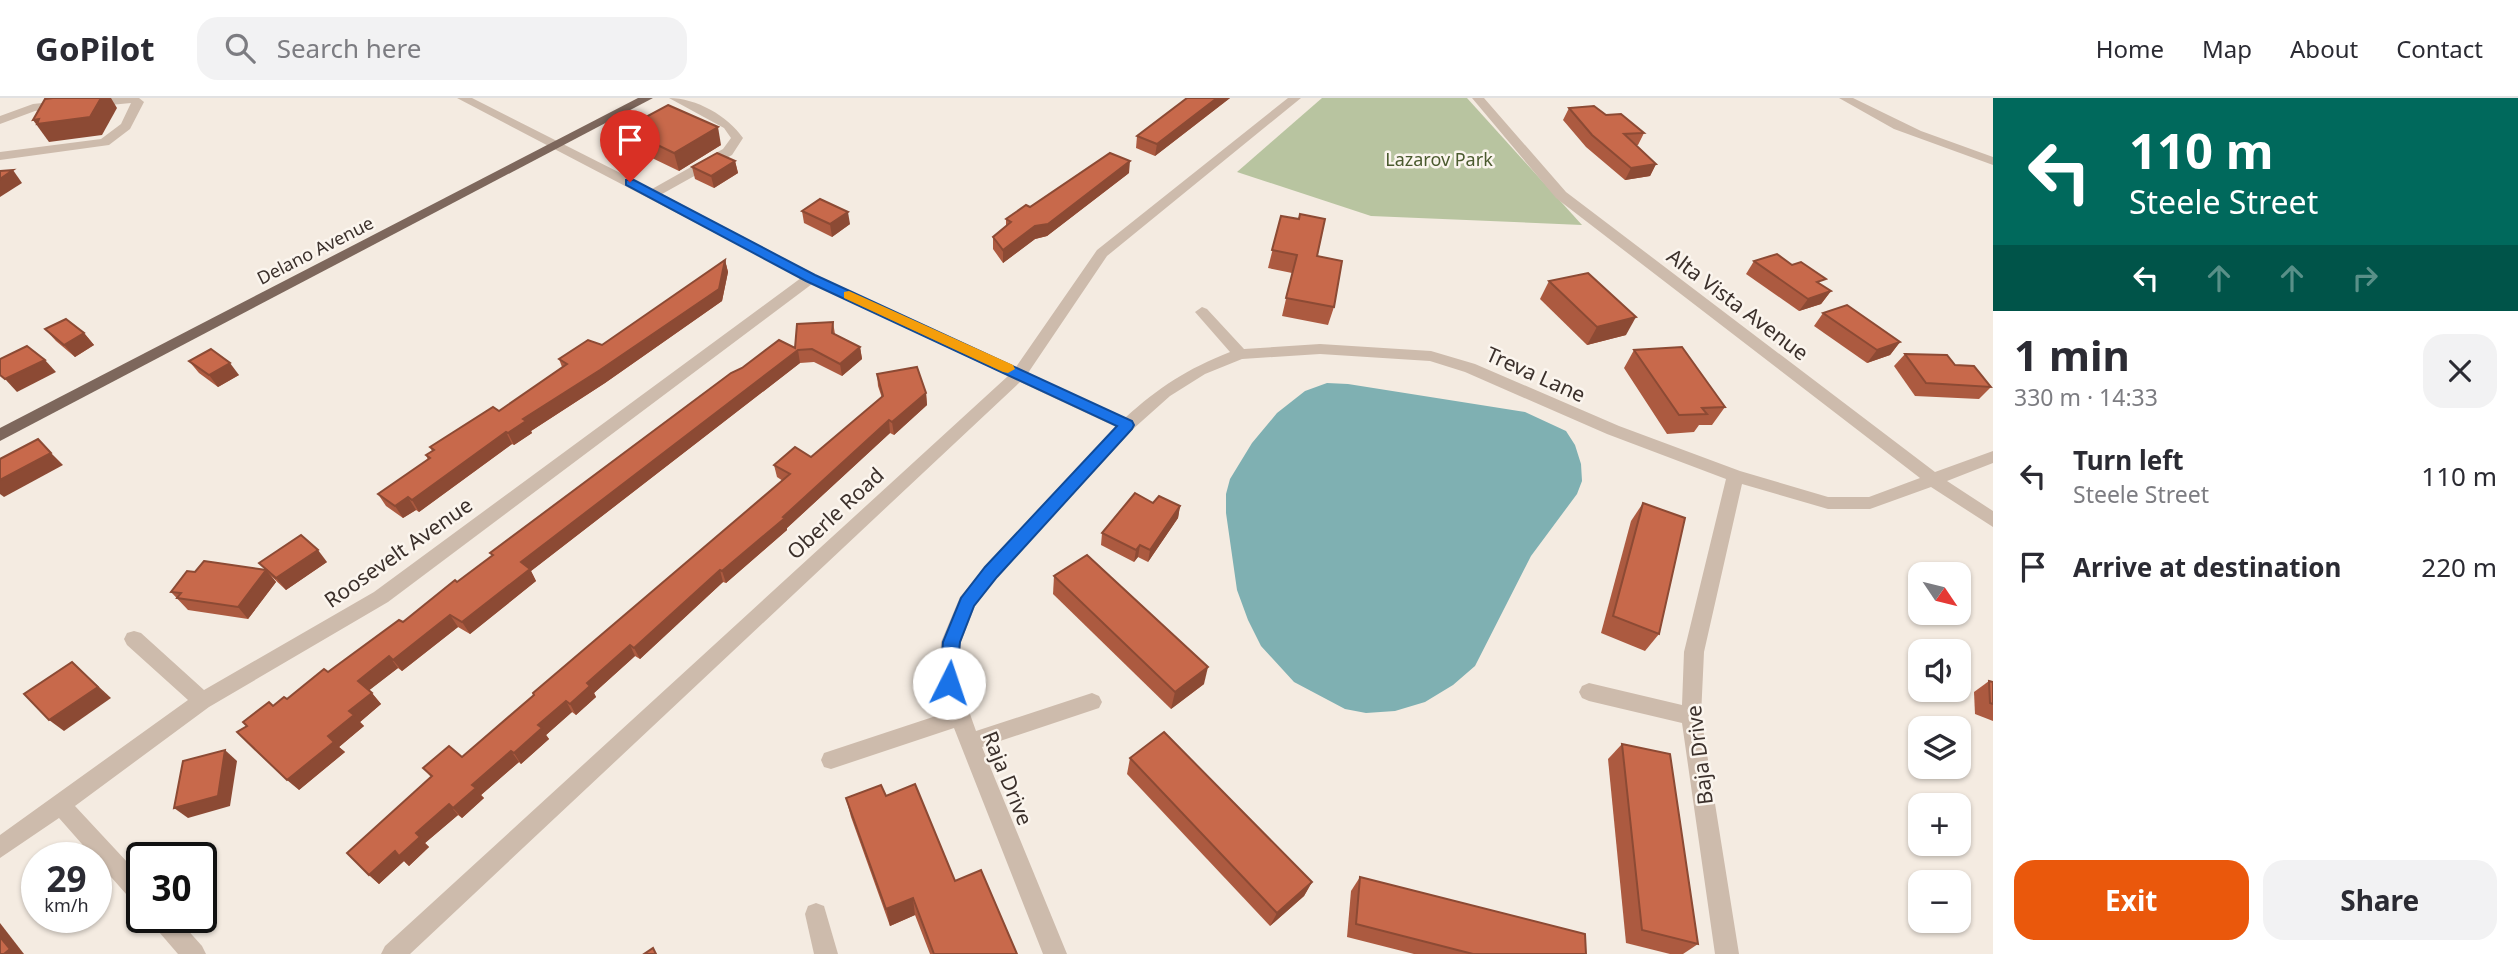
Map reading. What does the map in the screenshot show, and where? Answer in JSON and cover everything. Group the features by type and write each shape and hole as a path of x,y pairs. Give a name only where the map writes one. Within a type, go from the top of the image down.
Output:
{"main road":[{"name":"Delano Avenue","path":"0,435 647,98"}],"street":[{"path":"0,120 33,108 130,98 138,102 126,126 105,142 0,156"},
{"path":"463,98 559,145 811,278 1127,425"},
{"path":"653,194 728,152 737,138 728,125 675,98"},
{"name":"Oberle Road","path":"393,954 1019,374 1102,254 1295,98"},
{"name":"Alta Vista Avenue","path":"1478,98 1560,195 1934,480 1993,520"},
{"path":"1845,98 1868,112 1956,149 1993,160"},
{"name":"Roosevelt Avenue","path":"0,848 202,701 381,597 811,278"},
{"path":"1202,312 1240,354"},
{"name":"Treva Lane","path":"1127,425 1164,392 1200,370 1240,354 1320,349 1431,356 1471,368 1613,430 1735,476 1828,503 1870,503 1993,457"},
{"name":"Raja Drive","path":"1055,954 960,717 949,683 951,642 967,602 991,572 1127,425"},
{"name":"Baja Drive","path":"1727,954 1691,716 1694,652 1735,476"},
{"path":"134,639 202,701"},
{"path":"1588,692 1691,716"},
{"path":"970,742 1093,702"},
{"path":"831,760 960,717"},
{"path":"61,805 126,877"},
{"path":"816,914 826,954"},
{"path":"175,933 194,954"}],"green space":[{"name":"Lazarov Park","path":"1322,98 1467,98 1582,225 1371,216 1237,172"}],"water":[{"path":"1327,383 1525,412 1566,431 1575,445 1581,464 1582,481 1577,494 1531,556 1475,666 1453,685 1425,702 1395,711 1366,713 1345,709 1294,682 1261,646 1237,590 1226,513 1226,494 1230,479 1252,443 1277,413 1305,391"}],"building":[{"path":"101,98 90,117 37,124 39,119 33,120 45,99"},
{"path":"1187,98 1217,98 1157,144 1137,136"},
{"path":"668,105 718,127 674,153 647,140 654,136 631,125"},
{"path":"1594,106 1606,115 1621,114 1644,133 1624,134 1656,164 1631,168 1592,135 1569,108"},
{"path":"717,153 735,161 711,176 692,167"},
{"path":"1110,153 1130,161 1048,224 1035,226 1003,250 993,237 1011,222 1006,219 1026,205 1030,207"},
{"path":"13,170 0,179 0,171"},
{"path":"820,199 848,212 830,224 802,211"},
{"path":"1300,214 1325,219 1317,256 1342,261 1334,307 1286,298 1297,255 1272,250 1281,216 1299,219"},
{"path":"1777,254 1792,265 1801,262 1826,279 1817,282 1831,291 1808,299 1754,261"},
{"path":"725,260 719,289 523,419 526,421 506,432 412,500 408,497 395,506 378,494 430,458 426,455 434,450 430,447 493,407 499,411 567,364 559,359 588,340 602,345"},
{"path":"1588,273 1636,317 1597,327 1549,281"},
{"path":"1847,305 1900,342 1877,350 1823,313"},
{"path":"66,319 84,333 64,345 45,329"},
{"path":"833,322 832,333 860,347 840,364 812,349 798,350 521,562 530,569 462,622 450,615 393,660 389,656 358,681 372,693 349,711 354,715 328,736 334,742 287,780 237,732 247,726 243,722 269,702 273,706 284,697 287,699 324,669 328,672 399,620 403,622 455,580 457,582 493,555 490,553 731,373 742,368 779,340 795,348 797,324"},
{"path":"27,346 45,360 5,379 0,375 0,359"},
{"path":"1682,347 1725,407 1702,408 1707,414 1679,415 1634,350"},
{"path":"211,349 230,363 209,375 189,361"},
{"path":"1905,354 1947,355 1955,365 1974,366 1991,387 1926,383"},
{"path":"917,367 926,393 892,422 889,420 783,517 785,518 720,570 634,648 630,645 587,683 590,686 570,704 566,701 538,725 542,728 472,785 476,788 453,808 449,804 416,833 420,837 399,856 395,851 369,875 347,853 432,776 423,768 449,746 462,757 790,474 774,465 795,447 811,457 883,396 877,374"},
{"path":"38,439 51,453 0,480 0,459"},
{"path":"1135,493 1153,503 1159,496 1180,506 1150,550 1140,545 1136,550 1102,533"},
{"path":"1643,503 1685,518 1659,634 1613,616"},
{"path":"301,535 318,550 276,578 259,563"},
{"path":"1087,555 1208,667 1175,692 1054,576"},
{"path":"204,561 266,570 238,607 177,598 181,593 171,592 187,571 195,572"},
{"path":"72,662 98,687 49,720 24,694"},
{"path":"1989,681 1993,682 1993,704 1990,703"},
{"path":"1164,732 1312,882 1277,913 1130,758"},
{"path":"1622,744 1670,754 1698,944 1642,930"},
{"path":"225,750 218,796 174,808 183,761"},
{"path":"915,784 955,881 981,870 1017,954 934,954 913,898 886,909 846,798 881,785 886,796"},
{"path":"1360,877 1585,934 1586,954 1473,954 1356,924"},
{"path":"0,937 10,949 4,954 0,954"},
{"path":"653,948 656,954 644,954"}],"slow traffic":[{"path":"849,295 1008,369"}],"route":[{"path":"630,182 811,278 1127,425 991,572 967,602 951,642 949,683"}]}
